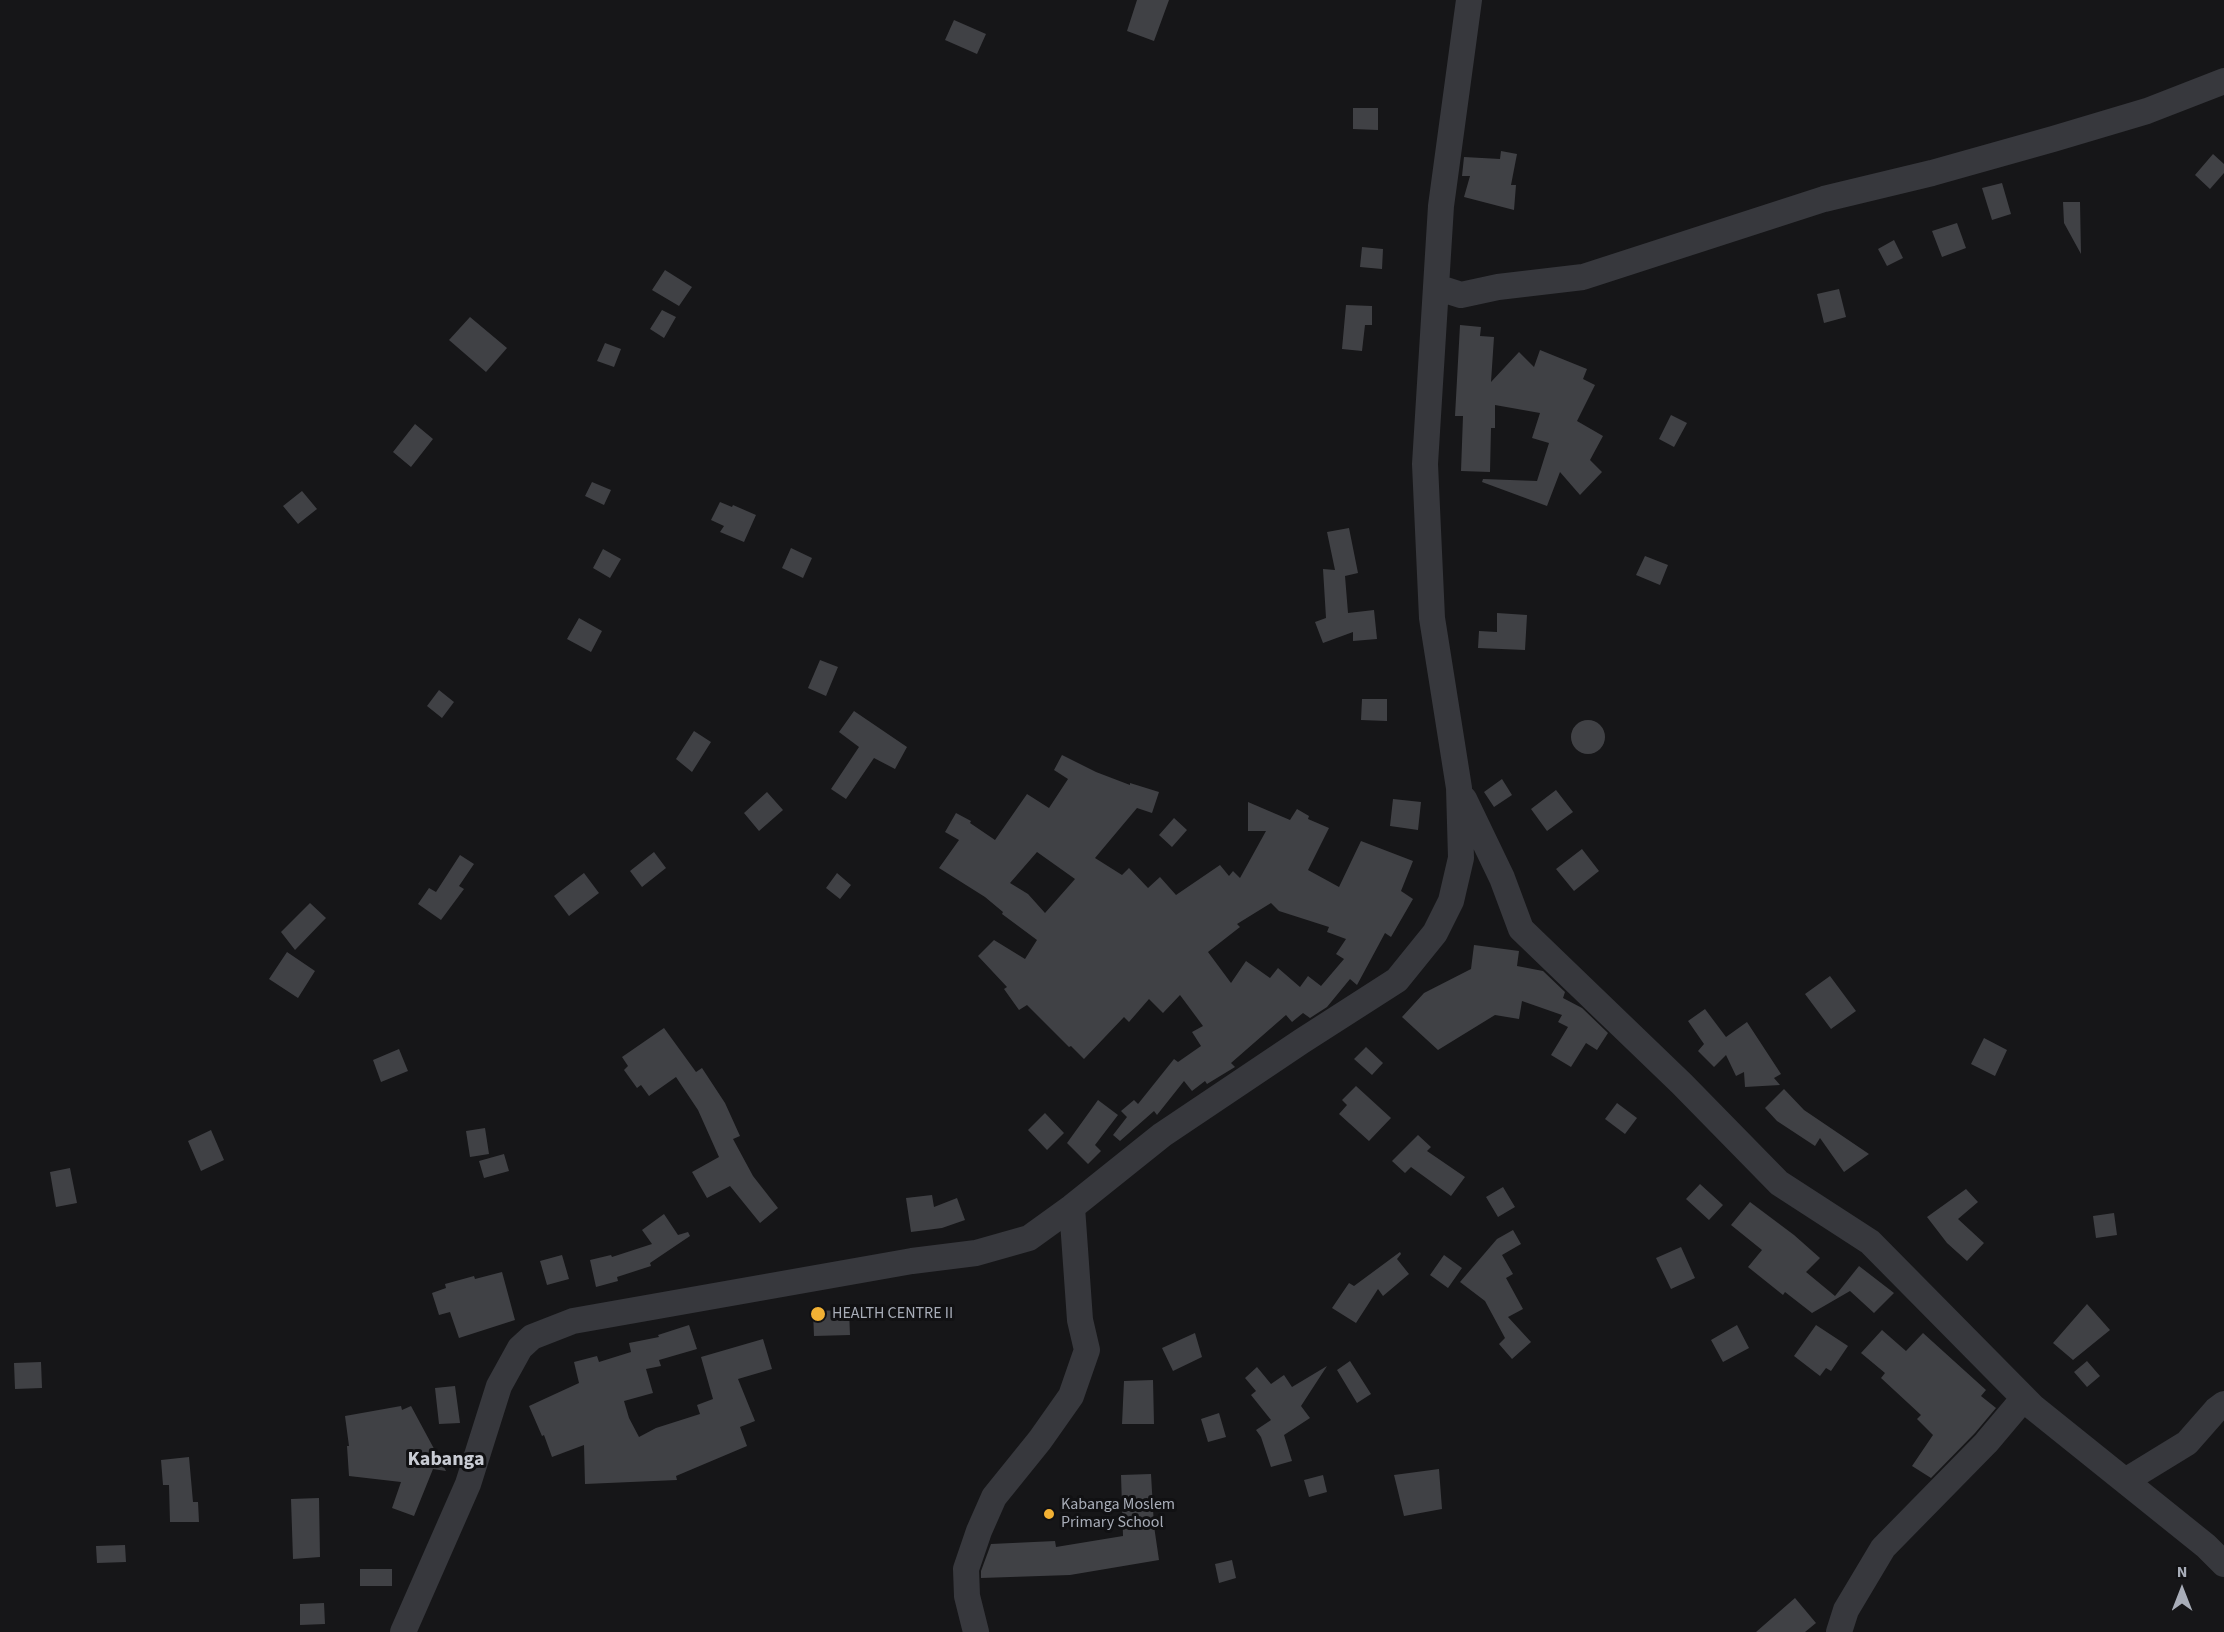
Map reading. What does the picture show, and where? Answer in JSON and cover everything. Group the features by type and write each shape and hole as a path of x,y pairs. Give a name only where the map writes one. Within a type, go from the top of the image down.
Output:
{"street":[{"path":"403,1632 468,1484 499,1386 520,1348 532,1337 573,1321 900,1263 976,1253 1029,1238 1072,1207 1162,1135 1397,980 1435,933 1451,901 1461,858 1459,788 1432,618 1425,464 1441,206 1469,0"},
{"path":"1436,287 1461,295 1498,287 1583,277 1824,199 2053,140 2147,111 2224,81"},
{"path":"1459,788 1502,878 1521,929 1682,1084 1779,1183 1870,1242 2024,1398 2206,1546 2224,1564"},
{"path":"976,1632 967,1596 966,1569 979,1531 994,1497 1040,1440 1071,1395 1087,1350 1080,1320 1072,1207"},
{"path":"1839,1632 1846,1610 1883,1548 1986,1443 2024,1398"},
{"path":"2125,1481 2187,1443 2224,1404"}],"building":[{"path":"1137,0 1169,0 1154,41 1127,31"},
{"path":"954,20 986,34 977,54 945,40"},
{"path":"1353,108 1378,108 1378,130 1353,129"},
{"path":"1501,151 1517,154 1511,185 1516,185 1514,210 1464,197 1470,176 1462,176 1464,157 1500,159"},
{"path":"2213,154 2224,164 2224,173 2210,189 2195,175"},
{"path":"2002,183 2011,214 1992,220 1982,188"},
{"path":"2063,202 2080,202 2081,254 2064,223"},
{"path":"1957,223 1966,248 1942,257 1932,231"},
{"path":"1894,240 1903,258 1887,266 1878,249"},
{"path":"1362,247 1383,249 1382,269 1360,267"},
{"path":"665,270 692,287 679,306 652,290"},
{"path":"1839,289 1846,317 1824,323 1817,294"},
{"path":"1346,305 1372,306 1372,325 1365,325 1362,351 1342,349"},
{"path":"662,310 676,317 664,338 650,329"},
{"path":"470,317 507,348 486,372 449,340"},
{"path":"1460,325 1481,327 1480,336 1494,337 1491,382 1519,352 1534,367 1540,350 1587,369 1583,379 1595,385 1577,421 1603,436 1590,460 1602,472 1580,495 1560,472 1547,506 1482,482 1483,479 1537,481 1549,443 1532,438 1540,413 1495,405 1495,428 1491,428 1490,472 1461,471 1463,416 1455,416"},
{"path":"605,343 621,349 614,367 597,361"},
{"path":"1671,415 1687,423 1674,447 1659,439"},
{"path":"415,424 433,439 411,467 393,452"},
{"path":"592,482 611,490 604,505 585,496"},
{"path":"302,491 317,509 298,524 283,506"},
{"path":"720,502 756,515 744,542 720,532 724,526 711,520"},
{"path":"1349,528 1358,573 1345,576 1348,613 1374,610 1377,639 1353,641 1353,632 1323,643 1315,622 1326,618 1323,569 1335,570 1327,532"},
{"path":"791,548 812,558 803,578 782,568"},
{"path":"603,549 621,559 610,578 593,568"},
{"path":"1645,556 1668,565 1660,585 1636,575"},
{"path":"1497,613 1527,615 1525,650 1478,648 1479,631 1497,632"},
{"path":"579,618 602,631 591,652 567,639"},
{"path":"820,660 838,667 826,696 808,688"},
{"path":"439,690 454,702 442,718 427,706"},
{"path":"1362,699 1387,699 1387,721 1361,720"},
{"path":"854,711 907,747 895,769 874,758 846,799 831,789 859,747 839,732"},
{"path":"1588,720 1600,725 1605,737 1600,749 1588,754 1576,749 1571,737 1576,725"},
{"path":"694,731 711,742 692,772 676,759"},
{"path":"1062,755 1096,772 1130,785 1130,783 1159,792 1152,813 1137,808 1095,858 1122,875 1129,868 1148,888 1160,877 1176,895 1220,865 1229,876 1233,871 1240,878 1266,831 1248,831 1248,802 1290,820 1297,809 1309,816 1308,819 1329,828 1308,870 1339,887 1361,841 1413,861 1401,891 1413,899 1391,937 1385,933 1357,985 1350,979 1327,1007 1310,1018 1303,1013 1292,1022 1286,1015 1231,1063 1235,1067 1207,1084 1205,1081 1192,1091 1184,1081 1157,1115 1154,1111 1120,1141 1113,1135 1127,1117 1121,1111 1134,1100 1138,1104 1174,1059 1178,1062 1201,1046 1192,1032 1203,1026 1180,995 1163,1013 1149,999 1129,1022 1124,1017 1084,1059 1027,1005 1019,1010 1004,989 1007,987 978,956 994,940 1025,959 1037,940 1002,914 1003,912 985,897 939,868 959,840 945,832 956,813 971,821 970,823 995,840 1027,794 1049,808 1068,779 1054,770","holes":["1037,852 1075,879 1045,913 1028,894 1010,883","1271,903 1279,911 1329,927 1327,932 1346,939 1336,954 1344,959 1321,986 1308,976 1300,987 1278,968 1270,978 1246,961 1231,983 1208,952 1240,927 1237,924"]},
{"path":"1502,779 1512,795 1494,807 1484,792"},
{"path":"1556,790 1573,812 1547,831 1531,809"},
{"path":"767,792 783,810 759,831 744,813"},
{"path":"1393,799 1421,802 1418,830 1390,826"},
{"path":"1174,818 1187,830 1172,847 1159,835"},
{"path":"1582,849 1599,871 1574,891 1556,869"},
{"path":"654,852 666,868 642,887 630,871"},
{"path":"460,855 474,864 459,886 464,889 441,920 418,904 429,888 436,892"},
{"path":"584,873 599,893 569,916 554,896"},
{"path":"837,873 851,885 840,899 826,888"},
{"path":"310,903 326,918 295,950 281,932"},
{"path":"1474,945 1519,951 1517,966 1543,971 1565,992 1563,998 1582,1008 1608,1033 1597,1050 1586,1043 1571,1067 1551,1055 1568,1027 1558,1022 1562,1015 1522,1001 1519,1019 1495,1015 1438,1050 1402,1017 1424,993 1471,969"},
{"path":"287,952 315,971 298,998 269,979"},
{"path":"1830,976 1856,1011 1831,1029 1805,994"},
{"path":"1705,1009 1726,1037 1747,1022 1781,1074 1774,1078 1780,1085 1745,1087 1744,1072 1736,1076 1726,1055 1714,1067 1698,1051 1704,1044 1688,1021"},
{"path":"664,1028 696,1072 702,1068 725,1103 740,1136 733,1139 753,1176 778,1208 760,1223 730,1186 707,1198 692,1172 719,1157 698,1110 676,1077 649,1096 641,1085 637,1088 624,1070 628,1066 622,1057"},
{"path":"1984,1038 2007,1050 1995,1076 1971,1064"},
{"path":"1366,1047 1383,1063 1372,1075 1354,1059"},
{"path":"399,1049 408,1071 381,1082 373,1060"},
{"path":"1356,1086 1391,1118 1369,1141 1339,1114 1347,1105 1342,1100"},
{"path":"1784,1089 1804,1110 1869,1154 1844,1172 1820,1138 1815,1146 1777,1121 1765,1108"},
{"path":"1098,1100 1118,1115 1095,1145 1101,1151 1088,1164 1067,1143"},
{"path":"1617,1103 1637,1118 1625,1134 1605,1119"},
{"path":"1045,1113 1064,1133 1047,1150 1028,1130"},
{"path":"485,1128 489,1154 470,1157 466,1131"},
{"path":"211,1130 224,1160 201,1171 188,1141"},
{"path":"1418,1135 1431,1147 1427,1151 1465,1177 1451,1196 1411,1167 1405,1173 1392,1161"},
{"path":"504,1154 509,1171 484,1178 479,1161"},
{"path":"70,1168 77,1203 56,1207 50,1172"},
{"path":"1700,1184 1723,1205 1709,1220 1686,1199"},
{"path":"1503,1187 1515,1207 1498,1217 1486,1197"},
{"path":"1966,1189 1978,1202 1958,1219 1984,1243 1967,1261 1947,1243 1927,1217"},
{"path":"932,1195 934,1207 957,1198 965,1220 942,1228 911,1232 906,1198"},
{"path":"1750,1202 1820,1258 1806,1272 1835,1296 1859,1266 1894,1293 1874,1313 1850,1291 1812,1313 1785,1292 1783,1295 1748,1267 1762,1250 1731,1225"},
{"path":"2114,1213 2117,1235 2096,1238 2093,1216"},
{"path":"664,1214 678,1235 688,1232 690,1236 650,1263 651,1266 617,1277 618,1281 596,1287 590,1260 611,1255 612,1257 652,1244 642,1230"},
{"path":"1513,1230 1521,1244 1502,1255 1513,1274 1506,1278 1523,1309 1508,1317 1531,1342 1512,1359 1499,1344 1505,1338 1485,1301 1460,1282 1497,1239"},
{"path":"1681,1247 1695,1278 1671,1289 1656,1258"},
{"path":"1400,1252 1397,1259 1409,1274 1383,1296 1378,1289 1356,1323 1332,1308 1349,1283 1354,1286"},
{"path":"562,1255 569,1279 547,1285 540,1261"},
{"path":"1444,1255 1462,1268 1448,1288 1430,1275"},
{"path":"502,1272 515,1320 459,1338 450,1312 439,1315 432,1293 446,1288 445,1284 474,1276 475,1279"},
{"path":"2087,1304 2110,1330 2073,1360 2053,1343"},
{"path":"849,1310 850,1335 814,1336 813,1311"},
{"path":"689,1325 697,1349 659,1360 661,1366 646,1369 653,1393 624,1401 629,1418 639,1437 656,1428 700,1414 697,1405 713,1399 701,1357 763,1339 772,1369 738,1379 755,1421 740,1427 747,1446 676,1476 677,1480 585,1484 584,1445 552,1457 529,1406 579,1383 574,1362 597,1356 599,1362 631,1352 629,1343 659,1337 658,1335"},
{"path":"1737,1325 1749,1348 1723,1362 1711,1340"},
{"path":"1816,1325 1848,1346 1831,1371 1826,1368 1820,1376 1794,1356"},
{"path":"1882,1330 1906,1351 1923,1333 1986,1390 1981,1396 1996,1408 1931,1478 1912,1466 1933,1435 1917,1419 1921,1415 1881,1378 1885,1373 1861,1353"},
{"path":"1195,1333 1202,1357 1173,1371 1162,1348"},
{"path":"1350,1361 1371,1394 1357,1403 1337,1370"},
{"path":"2087,1361 2100,1376 2087,1387 2074,1372"},
{"path":"41,1362 42,1388 15,1389 14,1363"},
{"path":"1327,1366 1301,1406 1310,1418 1284,1435 1292,1461 1271,1467 1261,1437 1256,1430 1271,1420 1251,1395 1256,1391 1245,1378 1257,1367 1271,1384 1284,1375 1292,1387"},
{"path":"1153,1380 1154,1424 1122,1424 1124,1381"},
{"path":"455,1386 460,1423 439,1424 435,1388"},
{"path":"401,1406 402,1410 411,1406 446,1471 433,1469 414,1516 392,1508 401,1482 349,1476 347,1446 349,1446 345,1416"},
{"path":"1219,1413 1226,1437 1208,1442 1201,1419"},
{"path":"189,1457 193,1502 198,1502 199,1522 170,1522 169,1485 163,1485 161,1460"},
{"path":"1439,1469 1442,1509 1404,1516 1394,1475"},
{"path":"1151,1474 1154,1526 1159,1560 1070,1575 981,1578 981,1571 991,1544 1055,1541 1056,1547 1123,1536 1121,1475"},
{"path":"1323,1475 1327,1492 1309,1497 1304,1480"},
{"path":"319,1498 320,1557 293,1559 291,1499"},
{"path":"125,1545 126,1562 97,1563 96,1546"},
{"path":"1232,1560 1236,1578 1219,1583 1215,1564"},
{"path":"360,1569 392,1569 392,1586 360,1586"},
{"path":"1795,1598 1816,1623 1805,1632 1756,1632"},
{"path":"324,1603 325,1624 300,1625 300,1604"}],"place":[{"name":"HEALTH CENTRE II","path":"818,1314"},
{"name":"Kabanga Moslem Primary School","path":"1049,1514"}],"district":[{"name":"Kabanga","path":"446,1461"}]}
